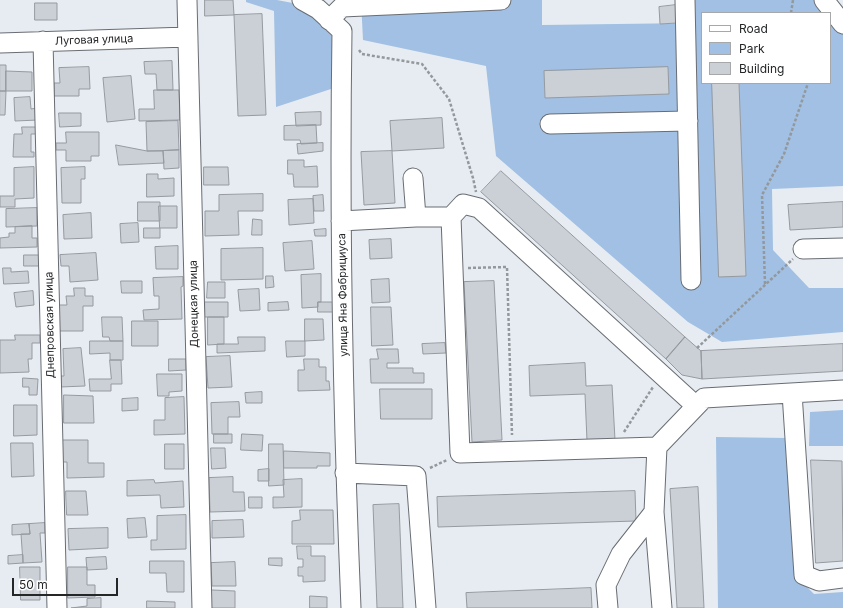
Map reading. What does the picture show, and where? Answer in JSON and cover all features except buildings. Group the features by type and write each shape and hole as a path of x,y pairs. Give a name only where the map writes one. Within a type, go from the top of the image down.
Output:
{"street":[{"name":"Донецкая улица","path":"187,0 202,608"},
{"name":"улица Яна Фабрициуса","path":"302,0 318,10 342,31 340,167 345,473 352,608"},
{"path":"329,20 342,7 501,0"},
{"path":"685,0 691,280"},
{"path":"824,0 843,24"},
{"name":"Луговая улица","path":"0,43 188,37"},
{"name":"Днепровская улица","path":"43,41 57,608"},
{"path":"550,124 688,121"},
{"path":"413,178 416,216"},
{"path":"657,447 460,453 451,217 463,204 479,208 695,405"},
{"path":"341,222 416,216 451,217"},
{"path":"804,249 843,248"},
{"path":"662,608 654,512 657,447 695,405 704,398 843,390"},
{"path":"792,393 804,575 819,581 843,578"},
{"path":"345,473 416,476 426,608"},
{"path":"608,608 606,585 621,554 654,512"}],"path":[{"path":"791,12 792,0"},
{"path":"358,49 362,54 422,64 449,99 473,178 479,208"},
{"path":"765,284 762,195 784,154 808,84"},
{"path":"697,348 804,249"},
{"path":"453,268 507,267 513,451"},
{"path":"613,449 661,374"},
{"path":"416,476 460,453"}],"green space":[{"path":"246,0 277,0 303,5 334,34 334,88 276,107 274,11 246,2"},
{"path":"361,0 542,0 542,25 692,23 693,0 817,0 826,12 701,12 701,84 831,84 831,18 843,34 843,186 772,189 773,250 809,288 843,288 843,332 722,342 688,322 496,156 486,66 363,40"},
{"path":"843,410 843,446 809,446 810,412"},
{"path":"716,437 787,438 796,576 814,594 843,592 843,608 718,608"}]}
